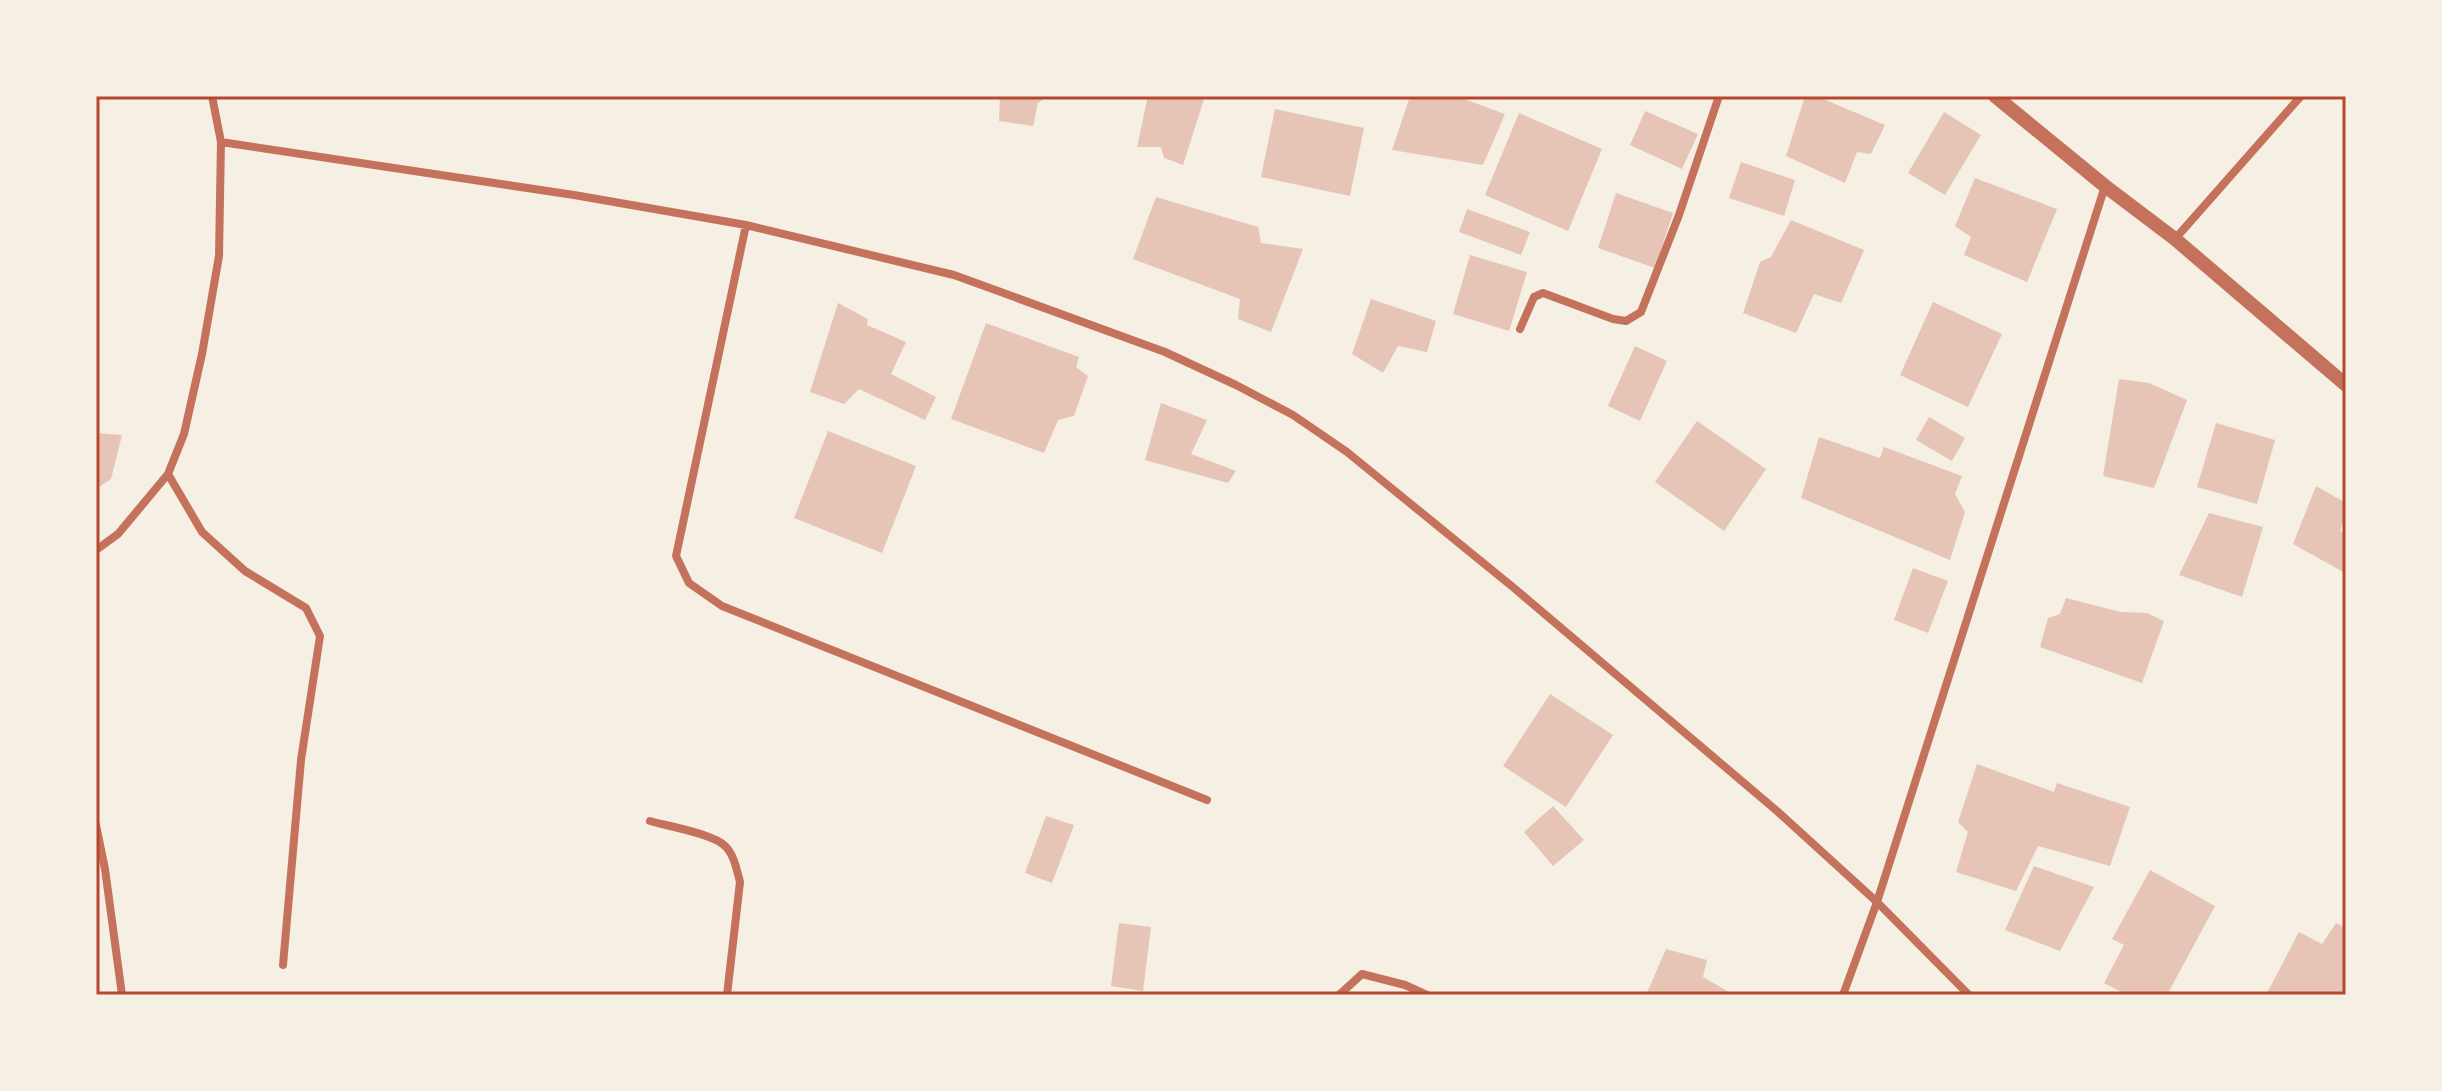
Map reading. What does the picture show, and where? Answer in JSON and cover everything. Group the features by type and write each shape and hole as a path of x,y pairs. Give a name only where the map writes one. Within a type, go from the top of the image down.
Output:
{"street":[{"path":"96,550 118,534 168,474 184,434 219,256 221,142 212,96"},
{"path":"1520,329 1534,297 1543,293 1613,319 1626,321 1641,312 1679,215 1719,96"},
{"path":"1995,96 2175,239 2346,385"},
{"path":"2175,239 2301,96"},
{"path":"221,142 574,195 746,225 954,275 1165,352 1236,385 1293,415 1347,452 1514,588 1777,811 1877,902 1969,995"},
{"path":"1843,995 1877,902 2105,186"},
{"path":"746,225 676,556 689,583 722,606 1207,800"},
{"path":"168,474 202,532 245,571 306,608 320,636 301,760 283,965"},
{"path":"650,821 713,838 726,847 735,865 740,882 727,995"},
{"path":"96,825 122,995"},
{"path":"1339,995 1362,974 1405,985 1427,995"}],"building":[{"path":"1000,96 1048,96 1038,103 1033,126 999,121"},
{"path":"1148,96 1205,96 1183,165 1164,158 1161,147 1137,147"},
{"path":"1410,96 1456,96 1505,114 1483,165 1392,150"},
{"path":"1805,96 1816,96 1885,125 1871,154 1857,152 1845,183 1786,156"},
{"path":"1275,109 1364,128 1350,196 1261,177"},
{"path":"1645,111 1698,134 1682,169 1630,145"},
{"path":"1944,112 1981,135 1945,195 1908,173"},
{"path":"1519,113 1602,149 1568,231 1485,195"},
{"path":"1741,162 1795,180 1784,216 1729,198"},
{"path":"1975,178 2057,209 2027,282 1964,255 1971,237 1955,226"},
{"path":"1616,193 1673,213 1655,268 1598,248"},
{"path":"1156,197 1258,227 1261,243 1303,249 1271,332 1238,319 1240,299 1133,259"},
{"path":"1467,209 1530,232 1521,255 1459,232"},
{"path":"1791,220 1864,250 1841,303 1814,294 1796,333 1743,313 1760,262 1771,257"},
{"path":"1470,255 1527,272 1509,331 1453,314"},
{"path":"1371,299 1436,321 1427,352 1398,346 1383,373 1352,354"},
{"path":"1933,302 2002,334 1968,407 1900,375"},
{"path":"838,303 868,319 867,325 906,342 891,374 936,397 925,420 859,389 844,404 810,392"},
{"path":"986,323 1079,357 1076,367 1088,376 1074,416 1058,420 1044,453 951,419"},
{"path":"1635,346 1667,361 1640,421 1608,406"},
{"path":"2119,379 2149,383 2187,400 2154,488 2103,476"},
{"path":"1161,403 1207,420 1191,454 1236,471 1228,483 1145,460"},
{"path":"1929,417 1965,438 1952,461 1916,440"},
{"path":"1697,421 1766,469 1724,531 1655,482"},
{"path":"2216,423 2275,440 2257,504 2197,487"},
{"path":"828,431 916,466 882,553 794,518"},
{"path":"96,433 122,435 111,479 96,489"},
{"path":"1819,437 1880,458 1884,447 1962,476 1955,494 1965,512 1950,560 1801,498"},
{"path":"2316,486 2346,503 2340,531 2346,534 2345,573 2293,544"},
{"path":"2209,513 2263,527 2242,597 2179,575"},
{"path":"1913,568 1948,581 1928,633 1894,620"},
{"path":"2066,598 2121,612 2147,613 2164,621 2142,683 2040,647 2048,618 2060,614"},
{"path":"1550,694 1613,735 1566,807 1503,766"},
{"path":"1977,764 2054,792 2057,783 2130,807 2110,866 2038,846 2016,891 1956,872 1968,832 1958,822"},
{"path":"1553,806 1584,840 1553,866 1524,832"},
{"path":"1046,816 1074,825 1052,883 1025,873"},
{"path":"2034,866 2094,887 2060,951 2005,930"},
{"path":"2150,870 2215,906 2167,995 2127,995 2104,983 2124,945 2112,939"},
{"path":"1119,923 1151,927 1143,991 1111,986"},
{"path":"2336,923 2346,928 2346,995 2266,995 2299,932 2322,944"},
{"path":"1666,949 1707,960 1703,977 1734,995 1646,995"}]}
